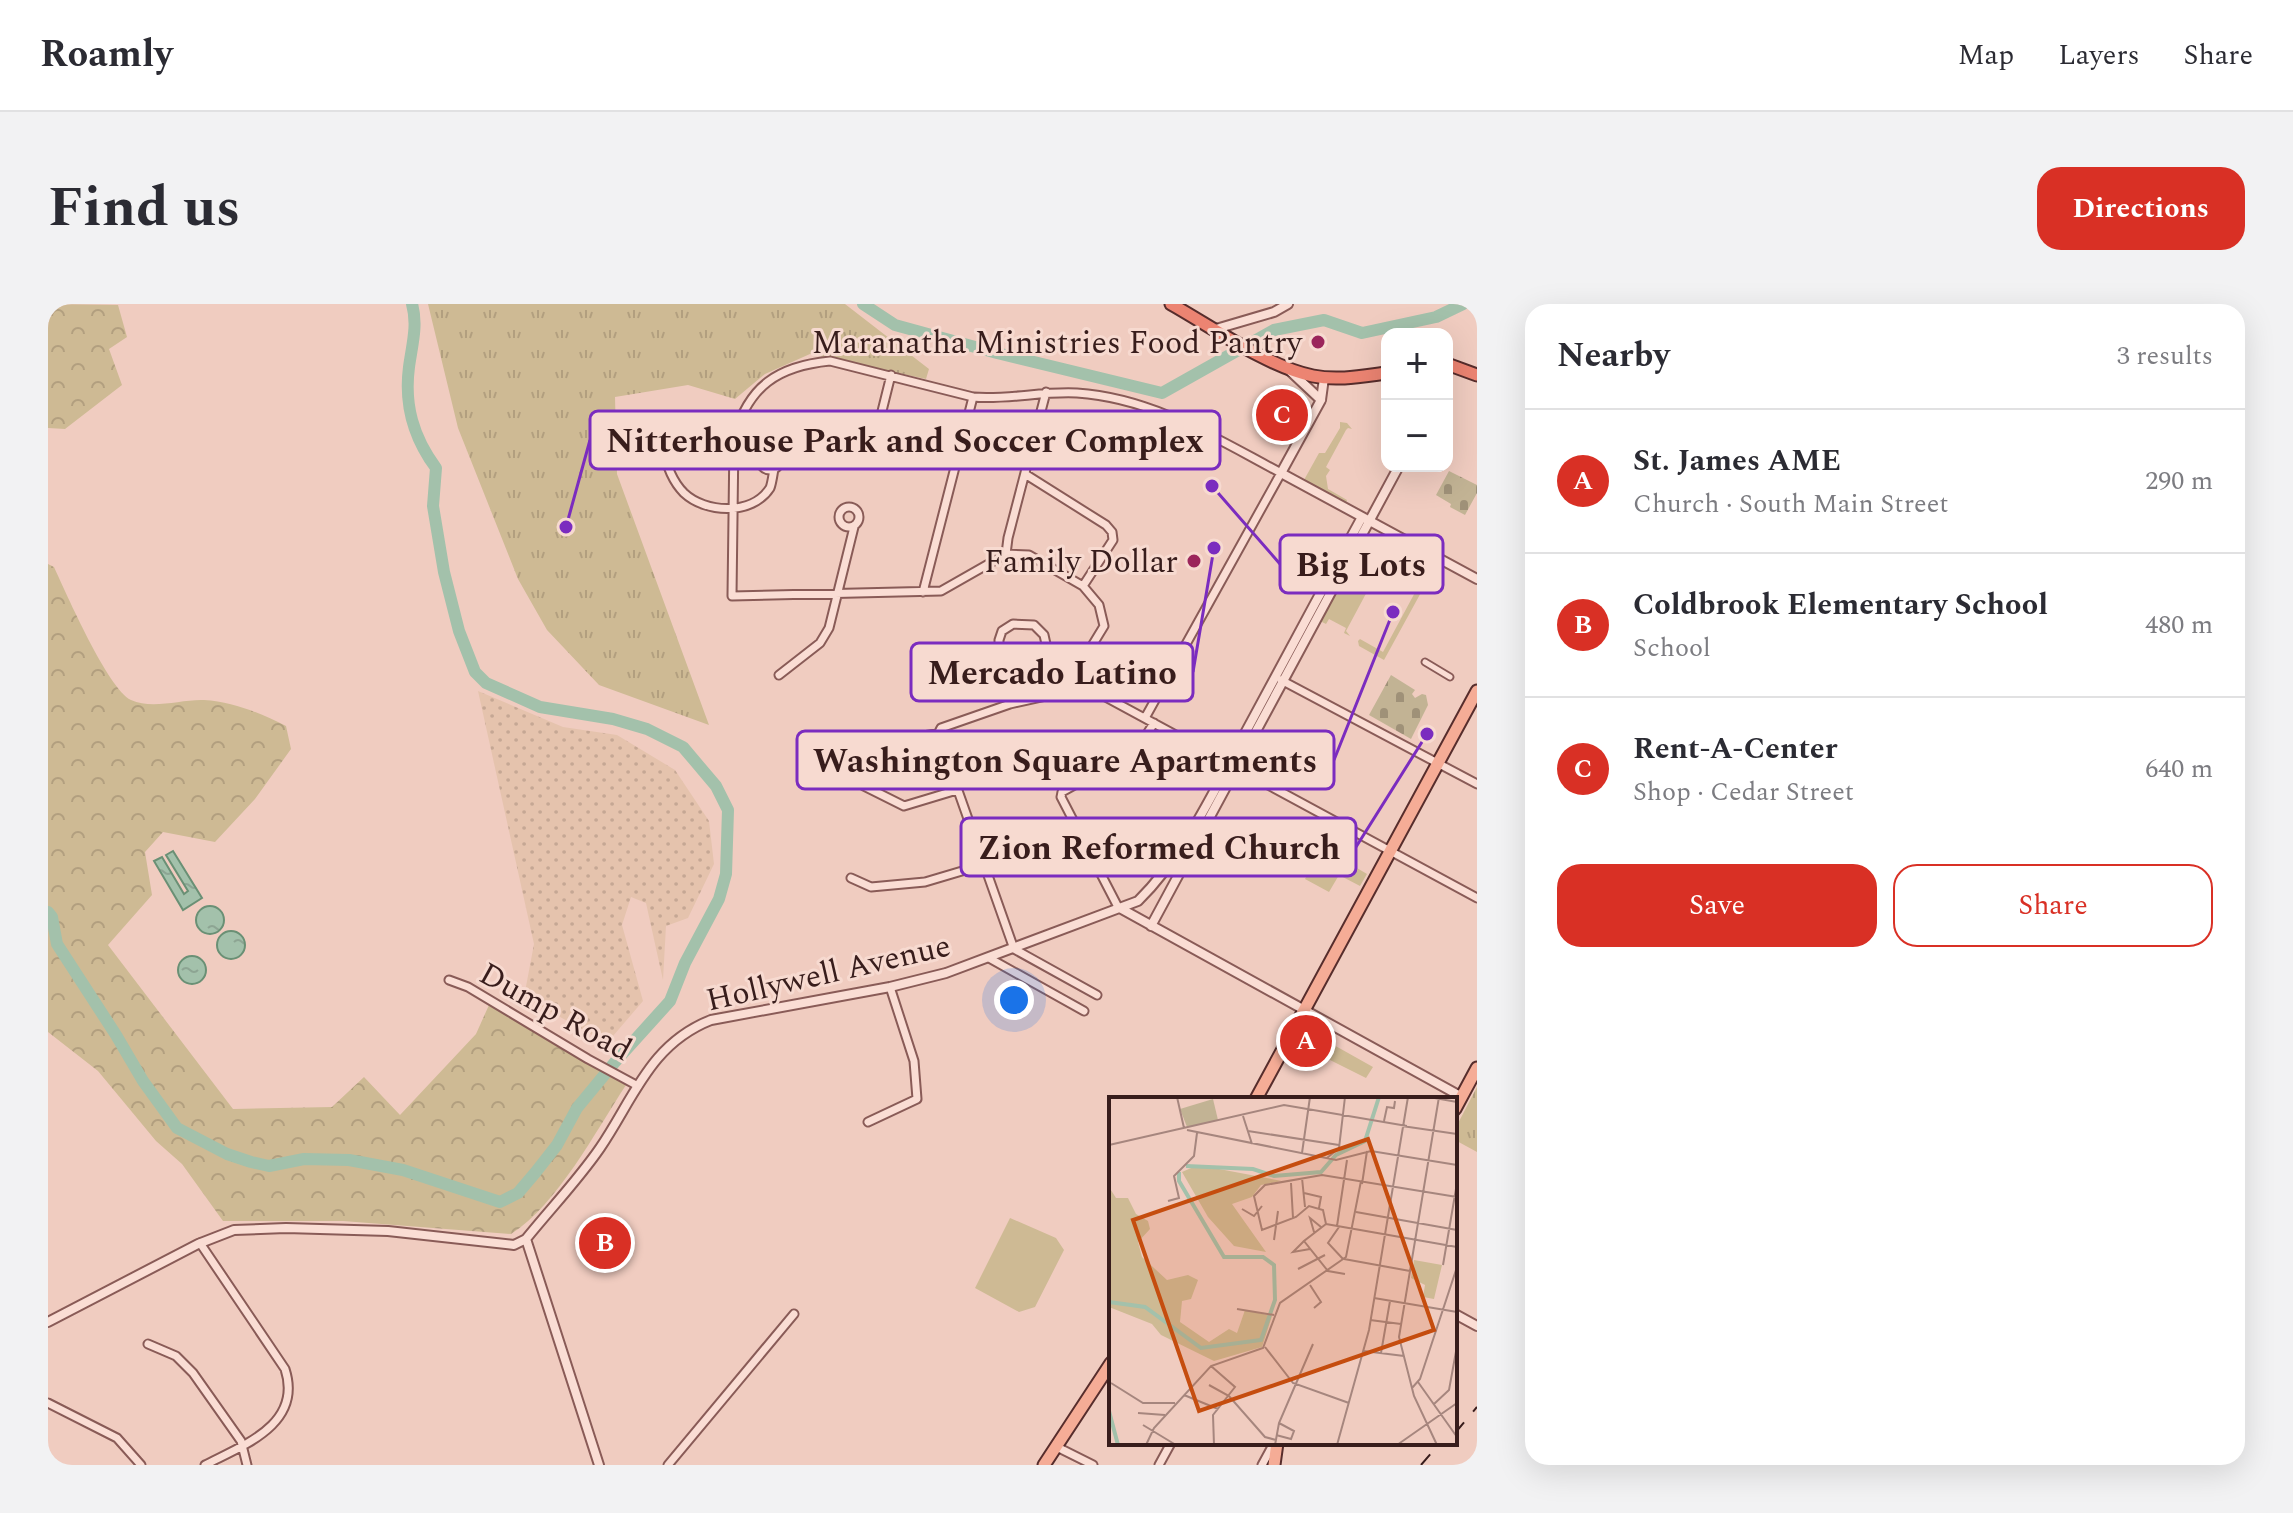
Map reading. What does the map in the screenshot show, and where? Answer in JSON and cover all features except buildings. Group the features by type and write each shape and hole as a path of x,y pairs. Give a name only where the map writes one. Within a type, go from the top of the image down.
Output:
{"highway":[{"path":"1171,304 1286,366 1324,378 1381,374"},
{"path":"1453,369 1477,375"}],"main road":[{"path":"1257,1097 1477,691"},
{"path":"1457,1106 1477,1068"},
{"path":"1044,1465 1109,1366"},
{"path":"1274,1465 1275,1445"}],"street":[{"path":"1216,329 1274,312 1288,304"},
{"path":"1087,687 1090,649 1104,626 1104,619 1093,596 1083,586 1029,555 1006,554 941,591 732,596 734,438 744,409 764,384 785,370 806,363 830,361 973,397 1080,393 1158,409 1477,579"},
{"path":"1286,366 1321,400"},
{"path":"879,423 891,375"},
{"path":"1145,718 1321,400 1324,378"},
{"path":"1006,554 1046,392"},
{"path":"923,592 973,397"},
{"path":"663,447 673,478 684,493 711,508 733,509 755,501 770,488 774,469"},
{"path":"1151,926 1232,765 1366,519 1395,472"},
{"path":"1025,474 1106,525 1112,532 1113,540 1083,586"},
{"path":"779,675 820,643 829,628 854,527"},
{"path":"1010,704 998,650 1002,631 1013,624 1034,625 1044,635 1057,694"},
{"path":"1425,662 1450,677"},
{"path":"1279,679 1477,784"},
{"path":"957,790 904,806 864,786 855,776 856,764 865,754 1010,704 1087,687 1477,898"},
{"path":"1154,723 1136,751 1062,792 1061,797 1118,907 1462,1097"},
{"path":"939,731 1014,949 1097,995"},
{"name":"Hollywell Avenue","path":"526,1239 589,1163 656,1057 677,1037 711,1020 890,987 946,973 1138,901 1156,883 1232,765"},
{"path":"851,878 871,887 925,882 1026,852"},
{"path":"989,958 1084,1011"},
{"name":"Dump Road","path":"449,980 468,987 638,1086"},
{"path":"868,1122 917,1099 914,1061 890,987"},
{"path":"48,1322 200,1243 234,1230 388,1231 514,1245 526,1239 599,1465"},
{"path":"200,1243 285,1369 289,1383 288,1402 269,1429 205,1465"},
{"path":"668,1465 794,1314"},
{"path":"1457,1315 1477,1326"},
{"path":"148,1344 176,1356 193,1373 243,1445 247,1465"},
{"path":"48,1403 117,1438 141,1465"},
{"path":"1159,1465 1170,1445"},
{"path":"1262,1465 1274,1445"},
{"path":"1057,1447 1093,1465"}],"shaded area":[{"path":"478,691 563,727 617,735 675,770 709,821 714,864 688,918 666,926 663,980 646,903 631,897 622,925 643,1001 607,1043 524,997 534,944"}],"green space":[{"path":"48,304 118,305 127,337 109,349 122,385 65,429 48,428"},
{"path":"428,304 845,304 929,369 926,379 810,354 765,374 735,399 688,385 615,397 617,474 709,725 599,685 547,630 518,579 458,428"},
{"path":"1340,422 1347,423 1352,429 1346,430 1326,467 1330,470 1326,476 1328,489 1347,500 1346,503 1304,480 1319,453 1325,453 1340,428"},
{"path":"1448,472 1477,485 1477,493 1465,515 1436,495"},
{"path":"1367,532 1372,535 1356,568 1362,577 1360,583 1369,588 1346,631 1350,636 1344,633 1346,628 1329,619 1326,624 1320,621"},
{"path":"1383,538 1435,567 1384,660 1359,646 1358,641 1360,639 1383,652 1426,572 1386,551 1378,566 1401,578 1399,581 1368,565 1363,570 1377,540"},
{"path":"48,564 54,567 100,660 131,700 148,704 215,701 246,709 286,726 291,749 255,799 215,842 163,832 145,852 152,895 108,945 233,1109 332,1107 364,1077 400,1115 476,1034 489,1005 626,1085 560,1186 528,1221 511,1234 343,1221 223,1221 182,1164 156,1141 98,1071 48,1032"},
{"path":"1391,675 1415,690 1412,694 1415,698 1426,695 1428,705 1411,739 1369,715"},
{"path":"1303,833 1325,845 1324,853 1330,857 1335,855 1367,874 1360,886 1339,875 1329,892 1305,879 1312,866 1306,862 1313,849 1299,841"},
{"path":"1328,1032 1336,1036 1332,1044 1373,1067 1366,1078 1314,1052"},
{"path":"1477,1087 1477,1152 1457,1141 1457,1125"},
{"path":"1010,1218 1056,1238 1064,1250 1035,1307 1019,1312 975,1288"}],"water":[{"path":"173,851 202,898 183,910 154,861 162,857 184,894 188,891 166,855"},
{"path":"210,906 220,910 224,920 220,930 210,934 200,930 196,920 200,910"},
{"path":"231,931 241,935 245,945 241,955 231,959 221,955 217,945 221,935"},
{"path":"192,956 202,960 206,970 202,980 192,984 182,980 178,970 182,960"}],"waterway":[{"path":"48,912 52,917 57,944 143,1081 177,1128 227,1154 251,1162 269,1166 304,1159 349,1160 403,1170 500,1202 518,1193 535,1173 557,1145 577,1108 670,1001 685,963 719,899 726,874 728,810 716,786 683,747 647,729 613,719 540,707 486,683 475,672 459,631 444,572 433,506 436,468 421,444 409,407 408,381 414,327 412,304"},
{"path":"863,304 895,325 1162,393 1274,330 1324,320 1362,333 1436,317 1463,304"}],"railway":[{"path":"1457,1431 1477,1407"},
{"path":"1421,1465 1438,1445"}],"place":[{"name":"Maranatha Ministries Food Pantry","path":"1318,342"},
{"name":"Rent-A-Center","path":"1282,415"},
{"name":"Big Lots","path":"1212,486"},
{"name":"Nitterhouse Park and Soccer Complex","path":"566,527"},
{"name":"Mercado Latino","path":"1214,548"},
{"name":"Family Dollar","path":"1194,561"},
{"name":"Washington Square Apartments","path":"1393,612"},
{"name":"Zion Reformed Church","path":"1427,734"},
{"name":"St. James AME","path":"1306,1041"},
{"name":"Coldbrook Elementary School","path":"605,1243"}]}
